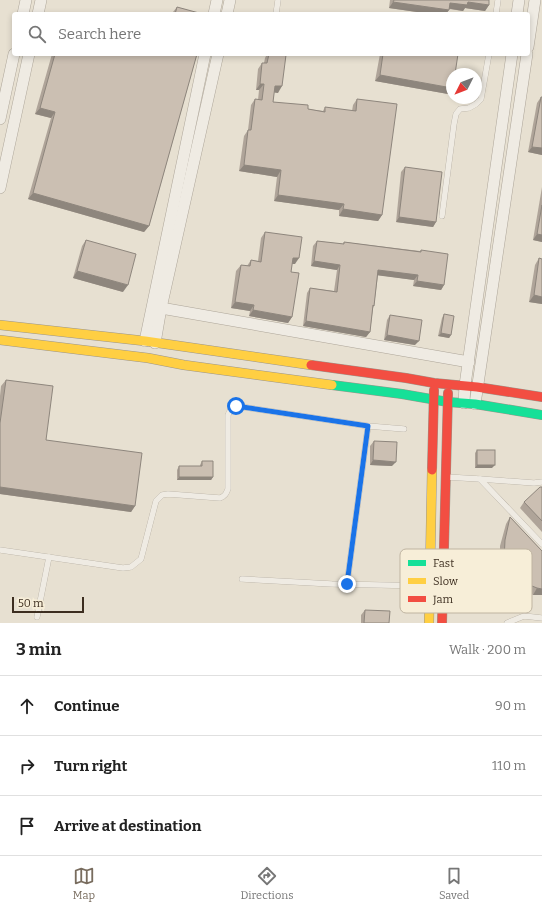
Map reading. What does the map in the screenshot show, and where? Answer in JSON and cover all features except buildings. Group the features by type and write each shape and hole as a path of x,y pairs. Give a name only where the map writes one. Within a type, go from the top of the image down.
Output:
{"street":[{"path":"23,12 26,0"},
{"path":"38,12 41,0"},
{"path":"214,12 217,0"},
{"path":"227,12 230,0"},
{"path":"517,12 519,0"},
{"path":"530,34 535,0"},
{"path":"0,119 14,56"},
{"path":"0,188 29,56"},
{"path":"150,342 205,56"},
{"path":"150,342 161,308 218,56"},
{"path":"469,404 465,385 512,56"},
{"path":"469,404 477,387 527,56"},
{"path":"161,308 469,362"},
{"path":"0,324 150,342 542,397"},
{"path":"0,340 148,358 184,365 402,394 542,415"},
{"path":"431,549 434,383"},
{"path":"444,549 448,384"},
{"path":"429,613 429,623"},
{"path":"442,613 442,623"}],"lane":[{"path":"276,12 278,0"},
{"path":"496,12 498,0"},
{"path":"442,216 456,114 460,110 469,108 476,104 481,99 489,56"},
{"path":"0,550 123,568 131,567 141,559 156,501 162,496 168,494 220,498 227,493 228,415 232,408 236,406 368,426 404,429"},
{"path":"347,584 368,426"},
{"path":"446,477 534,483 542,482"},
{"path":"480,479 542,544"},
{"path":"37,617 49,557"},
{"path":"242,579 400,585"},
{"path":"507,623 524,616 542,618"}],"traffic: fast":[{"path":"332,385 402,394 448,402 475,404 542,415"}],"traffic: slow":[{"path":"0,325 145,341 311,365"},
{"path":"0,340 148,358 184,365 332,385"},
{"path":"430,549 432,470"},
{"path":"429,613 429,623"}],"traffic: jam":[{"path":"311,365 542,397"},
{"path":"432,470 434,390"},
{"path":"444,549 448,393"},
{"path":"442,613 442,623"}],"route":[{"path":"236,406 368,426 347,584"}]}
